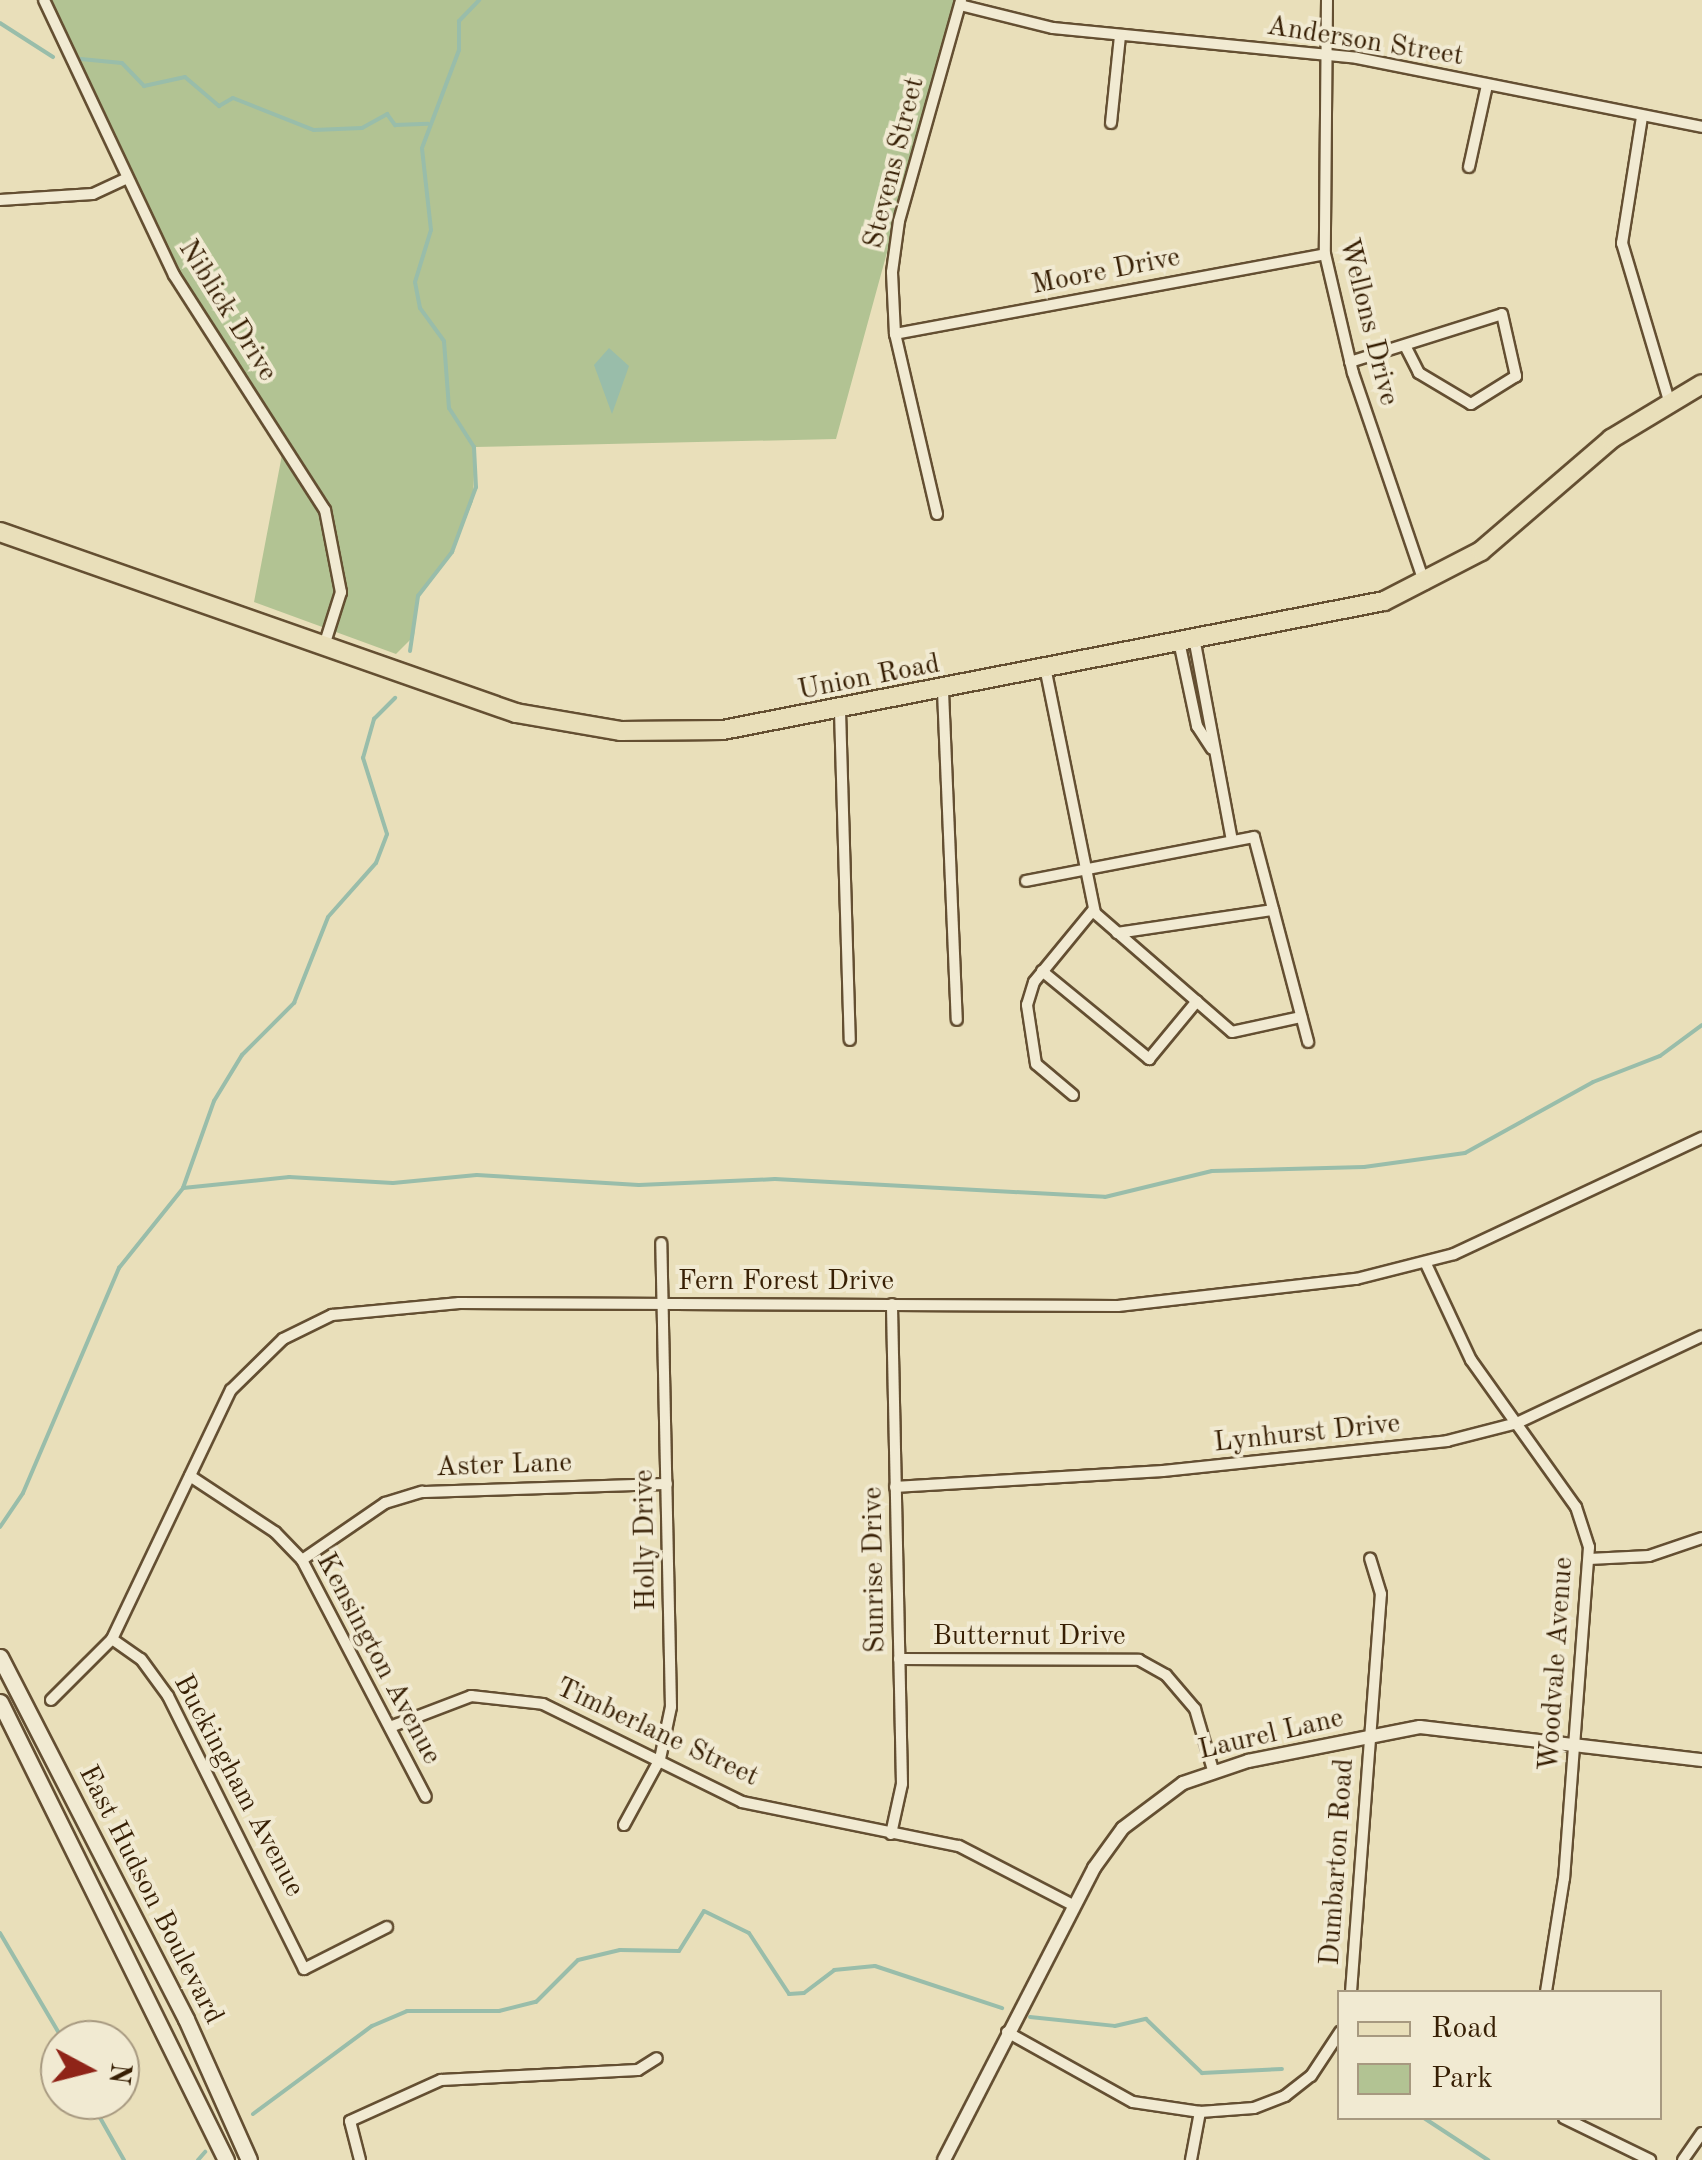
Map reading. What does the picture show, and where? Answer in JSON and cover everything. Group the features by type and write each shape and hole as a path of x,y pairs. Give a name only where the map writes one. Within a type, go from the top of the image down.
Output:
{"main road":[{"name":"Union Road","path":"0,532 502,708 584,727 690,733 840,712 1187,645 1344,613 1426,585 1481,551 1611,440 1702,384"},
{"name":"East Hudson Boulevard","path":"0,1657 186,2019 249,2160"},
{"name":"East Hudson Boulevard","path":"0,1702 226,2160"}],"street":[{"name":"Niblick Drive","path":"44,0 174,275 326,510 341,592 324,646"},
{"name":"Wellons Drive","path":"1327,0 1325,254 1350,362 1426,585"},
{"name":"Anderson Street","path":"960,2 1120,36 1325,54 1702,127"},
{"name":"Stevens Street","path":"937,514 895,334 898,221 960,2"},
{"path":"1112,122 1120,36"},
{"path":"1470,168 1487,84"},
{"path":"1642,116 1622,244 1669,401"},
{"path":"0,200 93,194 126,178"},
{"name":"Moore Drive","path":"895,334 1325,254"},
{"path":"1350,362 1502,314 1516,376 1471,404 1419,373 1405,345"},
{"path":"1187,645 1198,726 1212,748 1232,841"},
{"path":"1046,672 1094,909 1232,1032 1301,1017"},
{"path":"943,692 957,1020"},
{"path":"840,712 850,1040"},
{"path":"1026,881 1254,837 1308,1042"},
{"path":"1072,1095 1036,1064 1027,1005 1042,971 1094,909"},
{"path":"1117,932 1273,910"},
{"path":"1042,971 1148,1059 1197,1001"},
{"name":"Fern Forest Drive","path":"51,1700 112,1639 243,1375 283,1339 332,1315 386,1305 1118,1306 1426,1264 1702,1138"},
{"name":"Holly Drive","path":"624,1825 660,1758 671,1707 662,1244"},
{"name":"Woodvale Avenue","path":"1426,1264 1471,1360 1576,1506 1588,1560 1559,1935 1546,1990"},
{"name":"Sunrise Drive","path":"891,1834 901,1794 892,1304"},
{"name":"Lynhurst Drive","path":"895,1487 1164,1471 1447,1442 1516,1423 1702,1336"},
{"name":"Kensington Avenue","path":"190,1476 261,1522 302,1560 426,1797"},
{"name":"Aster Lane","path":"302,1560 386,1503 422,1492 667,1484"},
{"path":"1588,1560 1649,1556 1702,1538"},
{"name":"Dumbarton Road","path":"1351,1990 1382,1594 1370,1559"},
{"name":"Buckingham Avenue","path":"112,1639 142,1660 168,1696 304,1969 387,1927"},
{"name":"Butternut Drive","path":"899,1659 1138,1660 1166,1675 1195,1709 1213,1770"},
{"name":"Timberlane Street","path":"390,1728 454,1700 507,1695 543,1704 660,1758 742,1802 970,1850 1073,1906"},
{"name":"Laurel Lane","path":"944,2160 1073,1906 1123,1828 1166,1793 1213,1770 1420,1727 1702,1760"},
{"path":"1007,2032 1133,2102 1200,2112 1254,2108 1285,2096 1311,2076 1337,2037"},
{"path":"360,2160 350,2121 441,2080 638,2070 658,2058"},
{"path":"1191,2160 1200,2112"},
{"path":"1568,2120 1650,2160"},
{"path":"1683,2160 1702,2133"}],"green space":[{"path":"50,0 956,0 836,439 475,447 473,501 452,552 418,596 414,636 396,654 254,602 285,439 177,273"}],"shaded area":[{"path":"609,348 629,366 612,414 594,365"}],"waterway":[{"path":"410,651 418,596 452,552 476,487 474,447 449,408 444,341 420,308 415,282 431,230 422,148 459,50 459,21 479,0"},
{"path":"0,23 53,57"},
{"path":"81,59 122,63 144,86 185,77 219,106 233,98 314,130 362,128 387,114 395,125 428,124"},
{"path":"0,1527 23,1493 119,1268 183,1188 214,1101 242,1055 294,1003 328,917 376,863 387,834 363,758 374,719 395,698"},
{"path":"183,1188 289,1177 393,1183 477,1175 639,1185 775,1179 1105,1197 1212,1171 1364,1167 1465,1153 1593,1082 1660,1056 1702,1025"},
{"path":"253,2114 372,2026 407,2011 499,2011 536,2002 578,1960 620,1950 679,1951 704,1911 749,1933 789,1994 804,1993 834,1970 875,1966 1002,2008"},
{"path":"0,1933 51,2020"},
{"path":"1030,2017 1115,2026 1146,2019 1202,2073 1282,2069"},
{"path":"101,2120 124,2160"},
{"path":"1427,2120 1488,2160"},
{"path":"198,2160 205,2152"}]}
